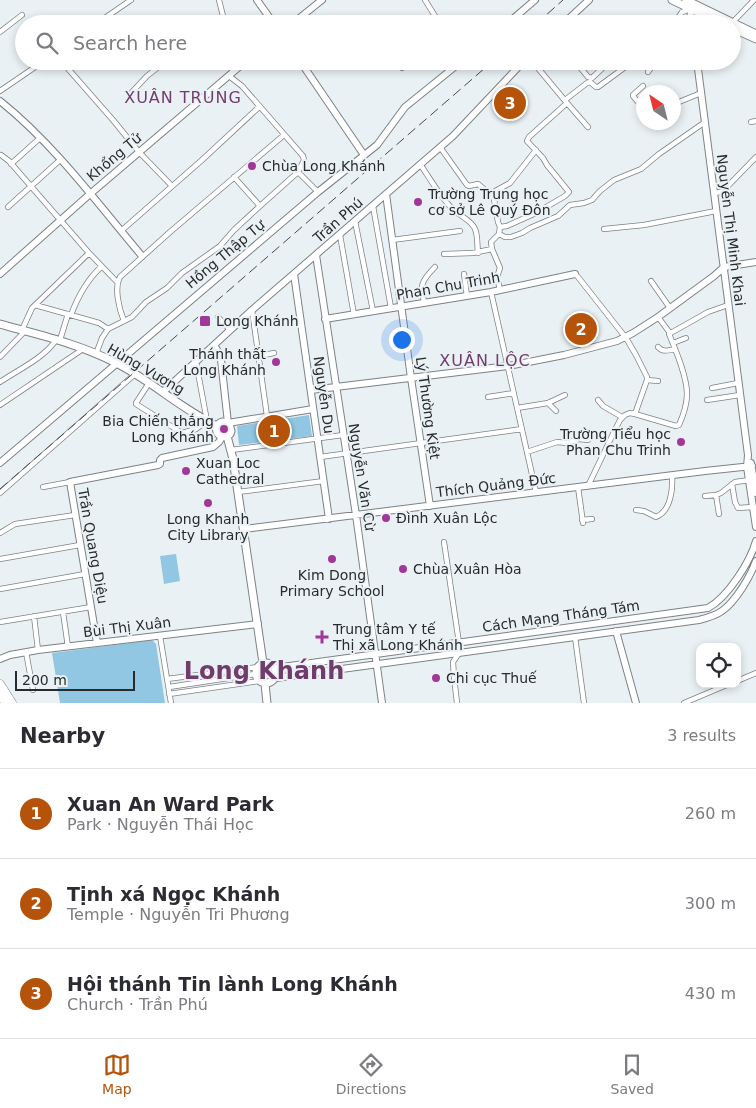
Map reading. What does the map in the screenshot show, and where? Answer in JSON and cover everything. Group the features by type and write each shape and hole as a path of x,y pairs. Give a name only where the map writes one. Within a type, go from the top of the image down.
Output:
{"highway":[{"path":"0,684 11,703"},
{"path":"0,692 11,703"},
{"path":"0,692 2,702"}],"main road":[{"path":"672,0 690,4 712,15"},
{"path":"690,4 708,15"},
{"path":"741,28 756,34"},
{"path":"741,30 756,39"},
{"name":"Hùng Vương","path":"0,324 58,340 116,363 207,422 217,426"},
{"path":"224,437 230,434 232,429 228,423 221,422 217,426 217,432 224,437 231,450 233,459 258,624 259,668 267,703"},
{"path":"259,668 268,663 275,668 276,678 273,681 262,683"}],"street":[{"path":"109,15 131,0"},
{"path":"219,0 223,15"},
{"path":"258,0 268,15"},
{"path":"303,15 322,0"},
{"path":"425,0 434,15"},
{"path":"518,15 536,0"},
{"path":"573,15 589,0"},
{"path":"741,15 754,0"},
{"path":"680,15 690,4"},
{"path":"0,32 15,20"},
{"path":"0,91 31,70"},
{"path":"68,70 139,152 172,186"},
{"path":"132,92 155,70"},
{"path":"96,354 102,338 108,329 132,317 182,273 220,246 234,230 298,172 304,160 231,74 232,70"},
{"name":"Khổng Tử","path":"0,274 90,194 236,70"},
{"path":"306,70 364,155"},
{"name":"Hồng Thập Tự","path":"0,463 364,155 380,141 405,106 451,70"},
{"name":"Trần Phú","path":"163,392 252,310 440,147 466,123 516,70"},
{"path":"540,70 588,127"},
{"path":"582,70 590,78 599,70"},
{"path":"500,227 508,226 536,213 568,194 568,191 547,166 544,158 528,143 528,139 587,83 590,82 598,87 621,70"},
{"name":"Nguyễn Thị Minh Khai","path":"698,70 756,528"},
{"path":"681,101 701,93"},
{"path":"0,101 40,138 142,256"},
{"path":"121,231 259,107"},
{"path":"499,234 508,237 522,233 558,216 570,205 592,200 614,180 641,169 705,122"},
{"path":"124,321 119,306 118,283 120,277 284,135"},
{"path":"11,164 40,138"},
{"path":"440,147 467,185 478,184 494,199 500,227 499,234 491,242 500,268 497,277 500,290"},
{"path":"490,194 510,183 536,150"},
{"path":"0,155 5,157 101,267 118,283"},
{"path":"714,193 721,192 726,188 756,157"},
{"path":"8,206 60,160"},
{"path":"420,164 448,205 474,227 478,253"},
{"path":"298,172 318,192"},
{"path":"234,177 260,206"},
{"name":"Lý Thường Kiệt","path":"386,194 410,378 430,506"},
{"path":"565,196 570,205"},
{"path":"373,206 391,308"},
{"path":"604,229 716,211"},
{"path":"355,221 373,311"},
{"path":"392,240 460,231"},
{"path":"340,234 354,314"},
{"path":"444,254 478,253 492,249"},
{"path":"0,357 24,330 29,312 89,253"},
{"name":"Nguyễn Văn Cừ","path":"316,255 356,515 382,703"},
{"path":"311,390 508,366 617,341 626,338 670,308 724,267 756,262"},
{"path":"0,382 41,355 58,340 84,287 101,267"},
{"path":"425,303 422,295 422,285 435,267"},
{"name":"Nguyễn Du","path":"294,274 329,519"},
{"path":"464,274 467,296"},
{"path":"575,274 626,338 647,380 635,414"},
{"name":"Phan Chu Trinh","path":"326,319 491,292 575,274"},
{"path":"651,282 670,308"},
{"path":"491,292 536,492"},
{"path":"35,305 96,322 108,329"},
{"path":"670,333 708,312 728,305"},
{"path":"252,310 267,416"},
{"path":"588,486 622,417 627,414 635,414 676,426 679,425 687,398 687,391 681,364 670,333 658,316"},
{"path":"218,317 230,330"},
{"path":"673,344 686,338"},
{"path":"214,345 221,360 228,423 313,409"},
{"path":"658,348 664,352 676,349"},
{"path":"0,406 83,349"},
{"path":"259,356 274,353"},
{"path":"149,383 136,403 137,406 182,433 196,429 207,422 196,362"},
{"path":"0,493 135,374"},
{"path":"647,380 658,381"},
{"path":"718,399 714,388 738,383"},
{"path":"488,397 514,393"},
{"path":"707,400 740,394"},
{"path":"517,408 548,403 565,395"},
{"path":"598,400 603,406 622,417"},
{"path":"548,403 556,410"},
{"path":"320,456 522,430"},
{"path":"231,450 343,435"},
{"name":"Trần Quang Diệu","path":"42,487 158,465 161,458 213,447 224,437"},
{"path":"527,452 557,442 567,443 579,439 588,440"},
{"name":"Thích Quảng Đức","path":"244,529 672,476 749,462 756,454"},
{"name":"Nguyễn Thị Minh Khai","path":"749,462 756,493"},
{"path":"636,510 656,517 660,515 666,507 671,494 672,476"},
{"path":"705,496 716,495 732,484 750,480"},
{"path":"238,492 324,481"},
{"name":"Trần Quang Diệu","path":"70,482 97,643"},
{"path":"732,484 738,508 753,507"},
{"path":"578,487 582,521 592,519"},
{"path":"716,495 720,514"},
{"path":"0,533 15,524 75,515"},
{"name":"Cách Mạng Tháng Tám","path":"275,668 708,608 722,597 744,566 756,541"},
{"path":"444,542 459,643"},
{"path":"0,559 80,546"},
{"name":"Cách Mạng Tháng Tám","path":"276,678 699,620 722,612 731,603 755,568 756,561"},
{"path":"0,589 85,574"},
{"path":"0,622 91,607"},
{"path":"63,612 68,647"},
{"path":"34,616 38,650"},
{"name":"Bùi Thị Xuân","path":"0,658 38,650 258,624"},
{"path":"616,631 636,703"},
{"path":"160,636 171,703"},
{"path":"575,637 584,703"},
{"path":"26,652 33,690"},
{"path":"457,703 453,662 459,653"},
{"path":"167,679 259,668"},
{"path":"169,687 259,668"},
{"path":"741,679 756,673"},
{"path":"169,694 262,683"},
{"path":"684,703 720,688"}],"shaded area":[{"path":"309,415 312,436 239,445 237,426"},
{"path":"176,554 180,581 164,584 160,556"},
{"path":"152,640 156,644 165,703 60,703 52,653"}],"railway":[{"path":"546,15 563,0"},
{"path":"0,489 483,70"}],"place":[{"name":"Hội thánh Tin lành Long Khánh","path":"510,103"},
{"name":"Chùa Long Khánh","path":"252,166"},
{"name":"Trường Trung học cơ sở Lê Quý Đôn","path":"418,202"},
{"name":"Long Khánh","path":"205,321"},
{"name":"Tịnh xá Ngọc Khánh","path":"581,329"},
{"name":"Thánh thất Long Khánh","path":"276,362"},
{"name":"Bia Chiến thắng Long Khánh","path":"224,429"},
{"name":"Xuan An Ward Park","path":"274,431"},
{"name":"Trường Tiểu học Phan Chu Trinh","path":"681,442"},
{"name":"Xuan Loc Cathedral","path":"186,471"},
{"name":"Long Khanh City Library","path":"208,503"},
{"name":"Đình Xuân Lộc","path":"386,518"},
{"name":"Kim Dong Primary School","path":"332,559"},
{"name":"Chùa Xuân Hòa","path":"403,569"},
{"name":"Trung tâm Y tế Thị xã Long Khánh","path":"322,637"},
{"name":"Chi cục Thuế","path":"436,678"}],"district":[{"name":"XUÂN TRUNG","path":"183,97"},
{"name":"XUÂN LỘC","path":"485,360"},
{"name":"Long Khánh","path":"264,671"}]}
